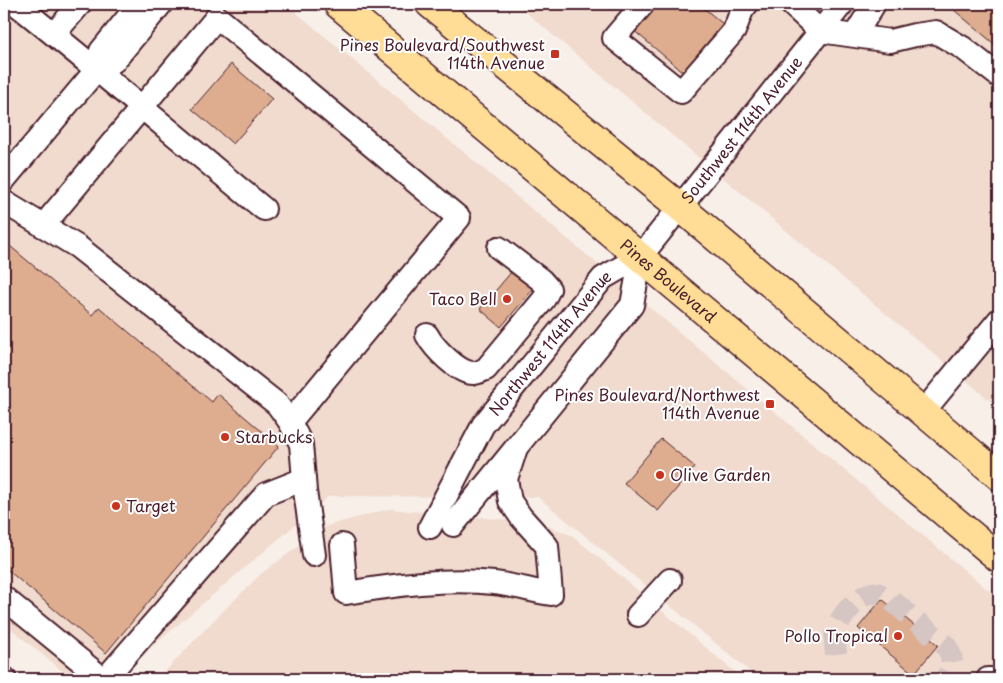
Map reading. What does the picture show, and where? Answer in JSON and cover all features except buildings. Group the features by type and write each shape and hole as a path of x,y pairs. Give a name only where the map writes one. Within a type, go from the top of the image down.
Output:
{"highway":[{"name":"Pines Boulevard","path":"338,4 999,558"},
{"path":"430,4 680,207 999,476"}],"street":[{"path":"16,4 97,69 141,108 264,209"},
{"path":"54,34 80,4"},
{"path":"97,69 100,51 139,4"},
{"path":"4,180 97,69 114,61 161,4"},
{"path":"643,4 614,38 681,92 734,32 741,6"},
{"path":"791,4 820,31 890,41 936,32 963,48 999,76"},
{"name":"Southwest 114th Avenue","path":"641,256 842,4"},
{"path":"855,36 874,4"},
{"path":"43,226 217,17 459,218 290,422"},
{"path":"4,202 87,254 277,404 290,422 301,444 314,555"},
{"path":"427,335 432,344 451,362 464,371 475,373 486,369 544,299 549,290 541,280 499,248"},
{"name":"Northwest 114th Avenue","path":"453,525 632,305 641,256"},
{"name":"Northwest 114th Avenue","path":"430,527 483,425 603,278 641,256"},
{"path":"923,412 999,320"},
{"path":"342,545 346,593 397,585 445,581 496,583 551,594 547,546 521,517 510,501 506,479 516,448"},
{"path":"4,598 104,679 266,494 304,479"},
{"path":"638,615 670,580"}],"shaded area":[{"path":"4,4 286,4 999,599 999,679 759,679 538,497 329,496 114,679 72,679 4,623"},
{"path":"516,4 999,4 999,408 686,147"},
{"path":"389,509 540,523 573,536 743,679 158,679 262,573 326,526"}],"tunnel":[{"path":"836,654 835,633 841,619 861,598 872,593 881,594 890,599 946,646 952,663 945,679"}],"place":[{"name":"Pines Boulevard/Southwest 114th Avenue","path":"555,54"},
{"name":"Taco Bell","path":"507,299"},
{"name":"Pines Boulevard/Northwest 114th Avenue","path":"770,404"},
{"name":"Starbucks","path":"225,437"},
{"name":"Olive Garden","path":"660,475"},
{"name":"Target","path":"116,506"},
{"name":"Pollo Tropical","path":"898,636"}]}
